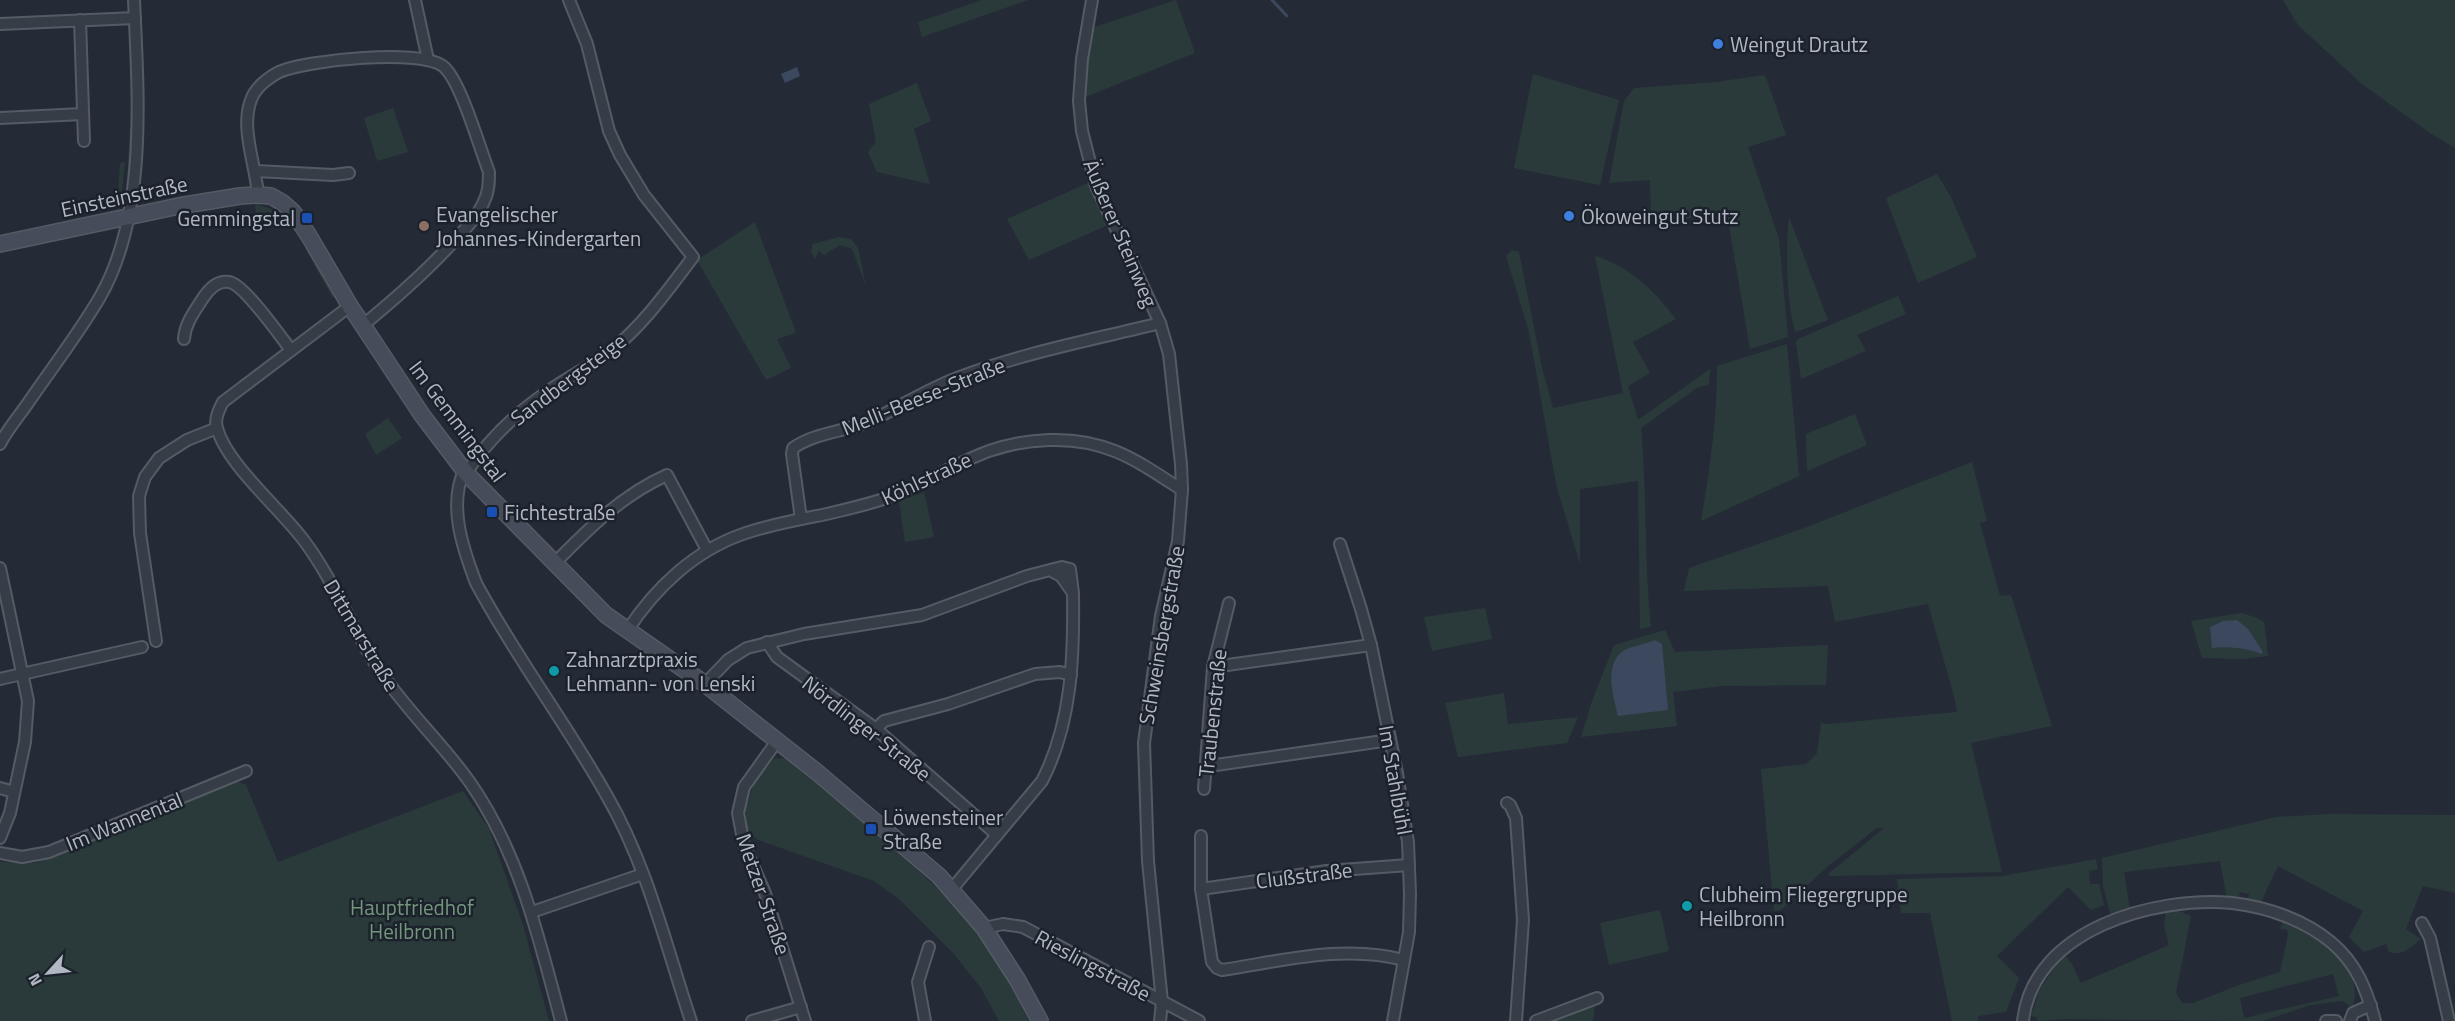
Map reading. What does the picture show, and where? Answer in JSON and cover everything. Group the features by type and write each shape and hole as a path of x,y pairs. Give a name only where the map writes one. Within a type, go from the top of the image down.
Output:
{"street":[{"path":"0,444 100,297 118,260 128,217 137,155 139,117 134,0"},
{"path":"415,0 428,60"},
{"name":"Sandbergsteige","path":"465,472 490,441 515,417 549,390 610,352 627,337 644,320 693,257 644,195 623,163 609,131 586,44 569,0"},
{"name":"Äußerer Steinweg","path":"1092,0 1082,59 1079,101 1087,157 1096,186 1160,323"},
{"path":"0,24 135,18"},
{"path":"80,21 84,141"},
{"path":"258,195 256,171 249,142 248,113 251,100 258,89 273,75 306,65 373,57 428,60 445,68 452,79 489,172 485,200 471,223 421,276 362,326"},
{"path":"0,118 83,114"},
{"path":"256,171 333,175 350,173"},
{"name":"Einsteinstraße","path":"0,244 194,203 258,195"},
{"name":"Im Gemmingstal","path":"258,195 271,196 293,212 362,326 427,422 465,472 583,594 627,631 705,684 777,741 952,889 984,928 1040,1021"},
{"path":"184,339 185,328 205,295 216,285 230,282 237,285 253,302 291,350"},
{"path":"156,641 140,533 139,496 145,477 159,458 187,440 217,429 219,410 223,402 350,306"},
{"name":"Schweinsbergstraße","path":"1160,323 1169,354 1182,490 1178,541 1161,616 1144,743 1148,861 1162,1002 1160,1021"},
{"name":"Melli-Beese-Straße","path":"801,519 792,454 793,448 805,440 869,421 917,395 958,378 1021,357 1160,323"},
{"name":"Dittmarstraße","path":"217,429 239,465 305,542 379,669 409,710 468,780 495,822 532,912 561,1021"},
{"name":"Köhlstraße","path":"627,631 660,588 707,550 745,533 896,495 976,455 998,447 1050,440 1092,442 1133,457 1182,490"},
{"path":"465,472 458,491 459,523 467,559 476,583 607,795 643,874 691,1021"},
{"path":"554,564 607,512 641,487 667,475 707,550"},
{"name":"Im Stahlbühl","path":"1340,544 1362,609 1371,645 1403,810 1409,865 1410,914 1393,1021"},
{"path":"705,684 728,660 747,648 766,642 922,615 1027,576 1062,567 1070,569 1073,593 1071,675 1067,707 1050,764 1042,781 952,889"},
{"path":"0,568 28,701 28,723 10,813 0,838"},
{"name":"Traubenstraße","path":"1204,789 1208,759 1206,749 1213,666 1229,603"},
{"name":"Nördlinger Straße","path":"766,642 785,664 876,729 997,835"},
{"path":"1213,666 1371,645"},
{"path":"0,679 142,647"},
{"path":"876,729 884,721 948,704 1035,674 1060,672 1071,675"},
{"path":"1208,759 1216,765 1390,740"},
{"name":"Metzer Straße","path":"777,741 744,787 738,813 744,845 765,893 805,1021"},
{"name":"Im Wannental","path":"0,854 13,857 39,855 246,771"},
{"path":"0,788 14,792"},
{"path":"1506,802 1510,805 1516,818 1522,892 1522,938 1516,1021"},
{"path":"1201,836 1201,889 1212,962 1216,968 1222,970 1332,954 1381,954 1404,960"},
{"name":"Clußstraße","path":"1201,889 1337,870 1409,865"},
{"path":"532,912 643,874"},
{"path":"2023,1021 2027,1003 2038,978 2052,960 2075,939 2096,927 2125,917 2193,902 2233,903 2255,907 2308,926 2333,944 2351,963 2362,982 2375,1021"},
{"path":"2422,923 2430,938 2449,1021"},
{"name":"Rieslingstraße","path":"984,928 1004,924 1023,927 1199,1021"},
{"path":"925,1021 918,982 929,947"},
{"path":"1536,1021 1597,998"},
{"path":"2350,1021 2353,1013 2371,1005"},
{"path":"752,1021 801,1007"},
{"path":"2326,1021 2336,1021"}],"green space":[{"path":"982,0 1028,0 922,37 918,22"},
{"path":"1176,0 1195,53 1083,98 1092,28"},
{"path":"2283,0 2455,0 2455,148 2430,133 2362,84 2298,25"},
{"path":"1533,74 1619,100 1600,185 1514,168"},
{"path":"1765,75 1786,135 1748,147 1779,239 1788,337 1750,349 1727,214 1651,222 1650,180 1609,183 1624,101 1634,88 1716,82"},
{"path":"917,83 931,121 914,129 930,184 877,172 868,152 876,142 869,104"},
{"path":"131,104 134,104 129,184 127,184"},
{"path":"393,108 408,152 377,161 364,118"},
{"path":"125,162 121,200 115,206 120,163"},
{"path":"1937,174 1951,197 1977,257 1918,283 1886,198"},
{"path":"1088,183 1108,225 1029,260 1007,219"},
{"path":"255,205 275,212 291,226 282,228 268,223 256,214"},
{"path":"1789,217 1828,320 1796,332 1790,309 1789,293 1787,242"},
{"path":"755,222 796,333 777,339 791,368 766,380 697,260"},
{"path":"839,237 851,239 858,248 866,286 852,249 840,245 824,255 819,251 815,259 811,252 813,244"},
{"path":"307,248 310,252 336,297 332,297"},
{"path":"1512,250 1519,252 1542,368 1553,408 1623,393 1595,256 1630,273 1650,289 1676,319 1633,342 1650,373 1628,386 1638,420 1710,369 1709,385 1698,387 1641,428 1651,627 1640,629 1638,481 1580,489 1580,564 1556,484 1529,332 1506,256"},
{"path":"1898,296 1906,314 1857,335 1866,351 1801,379 1796,342 1798,339"},
{"path":"1787,344 1799,476 1701,521 1712,444 1717,366"},
{"path":"1855,414 1867,445 1807,471 1806,434"},
{"path":"388,418 402,438 376,455 365,434"},
{"path":"1972,462 1987,521 1980,523 2000,596 2011,595 2052,726 1971,743 2002,872 1830,876 1828,874 1884,828 1877,828 1828,866 1781,910 1774,911 1761,769 1806,764 1817,753 1821,723 1957,712 1955,700 1928,604 1835,622 1828,586 1684,591 1689,568 1807,527"},
{"path":"924,492 934,537 905,542 899,501"},
{"path":"1485,608 1492,639 1432,651 1424,617"},
{"path":"2241,613 2264,622 2268,656 2242,659 2202,658 2191,621"},
{"path":"1665,630 1675,652 1828,645 1826,685 1722,686 1673,692 1677,726 1581,737 1592,701 1614,645"},
{"path":"1504,693 1508,724 1578,717 1567,743 1458,757 1445,703"},
{"path":"775,758 791,759 887,841 933,884 955,907 991,952 1029,1021 999,1021 981,988 953,953 899,899 874,881 756,839 746,827 746,809 754,782"},
{"name":"Hauptfriedhof Heilbronn","path":"237,781 246,785 278,862 463,791 489,829 523,925 549,1021 0,1021 0,862 36,863"},
{"path":"2330,814 2455,815 2455,893 2423,886 2406,929 2421,939 2407,950 2399,953 2389,952 2386,944 2364,952 2349,937 2363,911 2278,866 2260,904 2248,901 2249,894 2240,892 2238,900 2227,899 2220,861 2124,872 2130,911 2111,917 2103,886 2102,858 2276,817"},
{"path":"2096,859 2098,869 2089,871 2090,884 2099,884 2104,905 2091,910 2068,887 1997,956 2019,978 2006,1012 1978,1016 1978,1021 1952,1021 1930,913 1901,913 1897,879 2003,876"},
{"path":"1660,910 1669,951 1609,965 1600,923"},
{"path":"2177,910 2191,916 2176,993 2182,1003 2193,1003 2280,972 2288,935 2287,930 2280,929 2283,920 2323,944 2345,966 2352,979 2355,993 2352,1008 2343,1001 2310,1005 2263,1021 2064,1019 2037,1021 2037,1017 2031,1016 2040,989 2064,954 2072,964 2081,983 2169,945 2164,926 2166,911","holes":["2333,974 2339,996 2244,1018 2240,998"]},
{"path":"1595,1004 1593,1021 1548,1021"}],"water":[{"path":"797,67 800,76 785,83 781,74"},
{"path":"2237,620 2248,629 2263,652 2261,654 2237,648 2212,648 2210,627 2223,621"},
{"path":"1655,640 1662,644 1668,710 1618,716 1612,682 1613,665 1623,651"}],"waterway":[{"path":"1272,0 1287,16"}],"place":[{"name":"Weingut Drautz","path":"1718,44"},
{"name":"Ökoweingut Stutz","path":"1569,216"},
{"name":"Gemmingstal","path":"307,218"},
{"name":"Evangelischer Johannes-Kindergarten","path":"424,226"},
{"name":"Fichtestraße","path":"492,512"},
{"name":"Zahnarztpraxis Lehmann- von Lenski","path":"554,671"},
{"name":"Löwensteiner Straße","path":"871,829"},
{"name":"Clubheim Fliegergruppe Heilbronn","path":"1687,906"}]}
